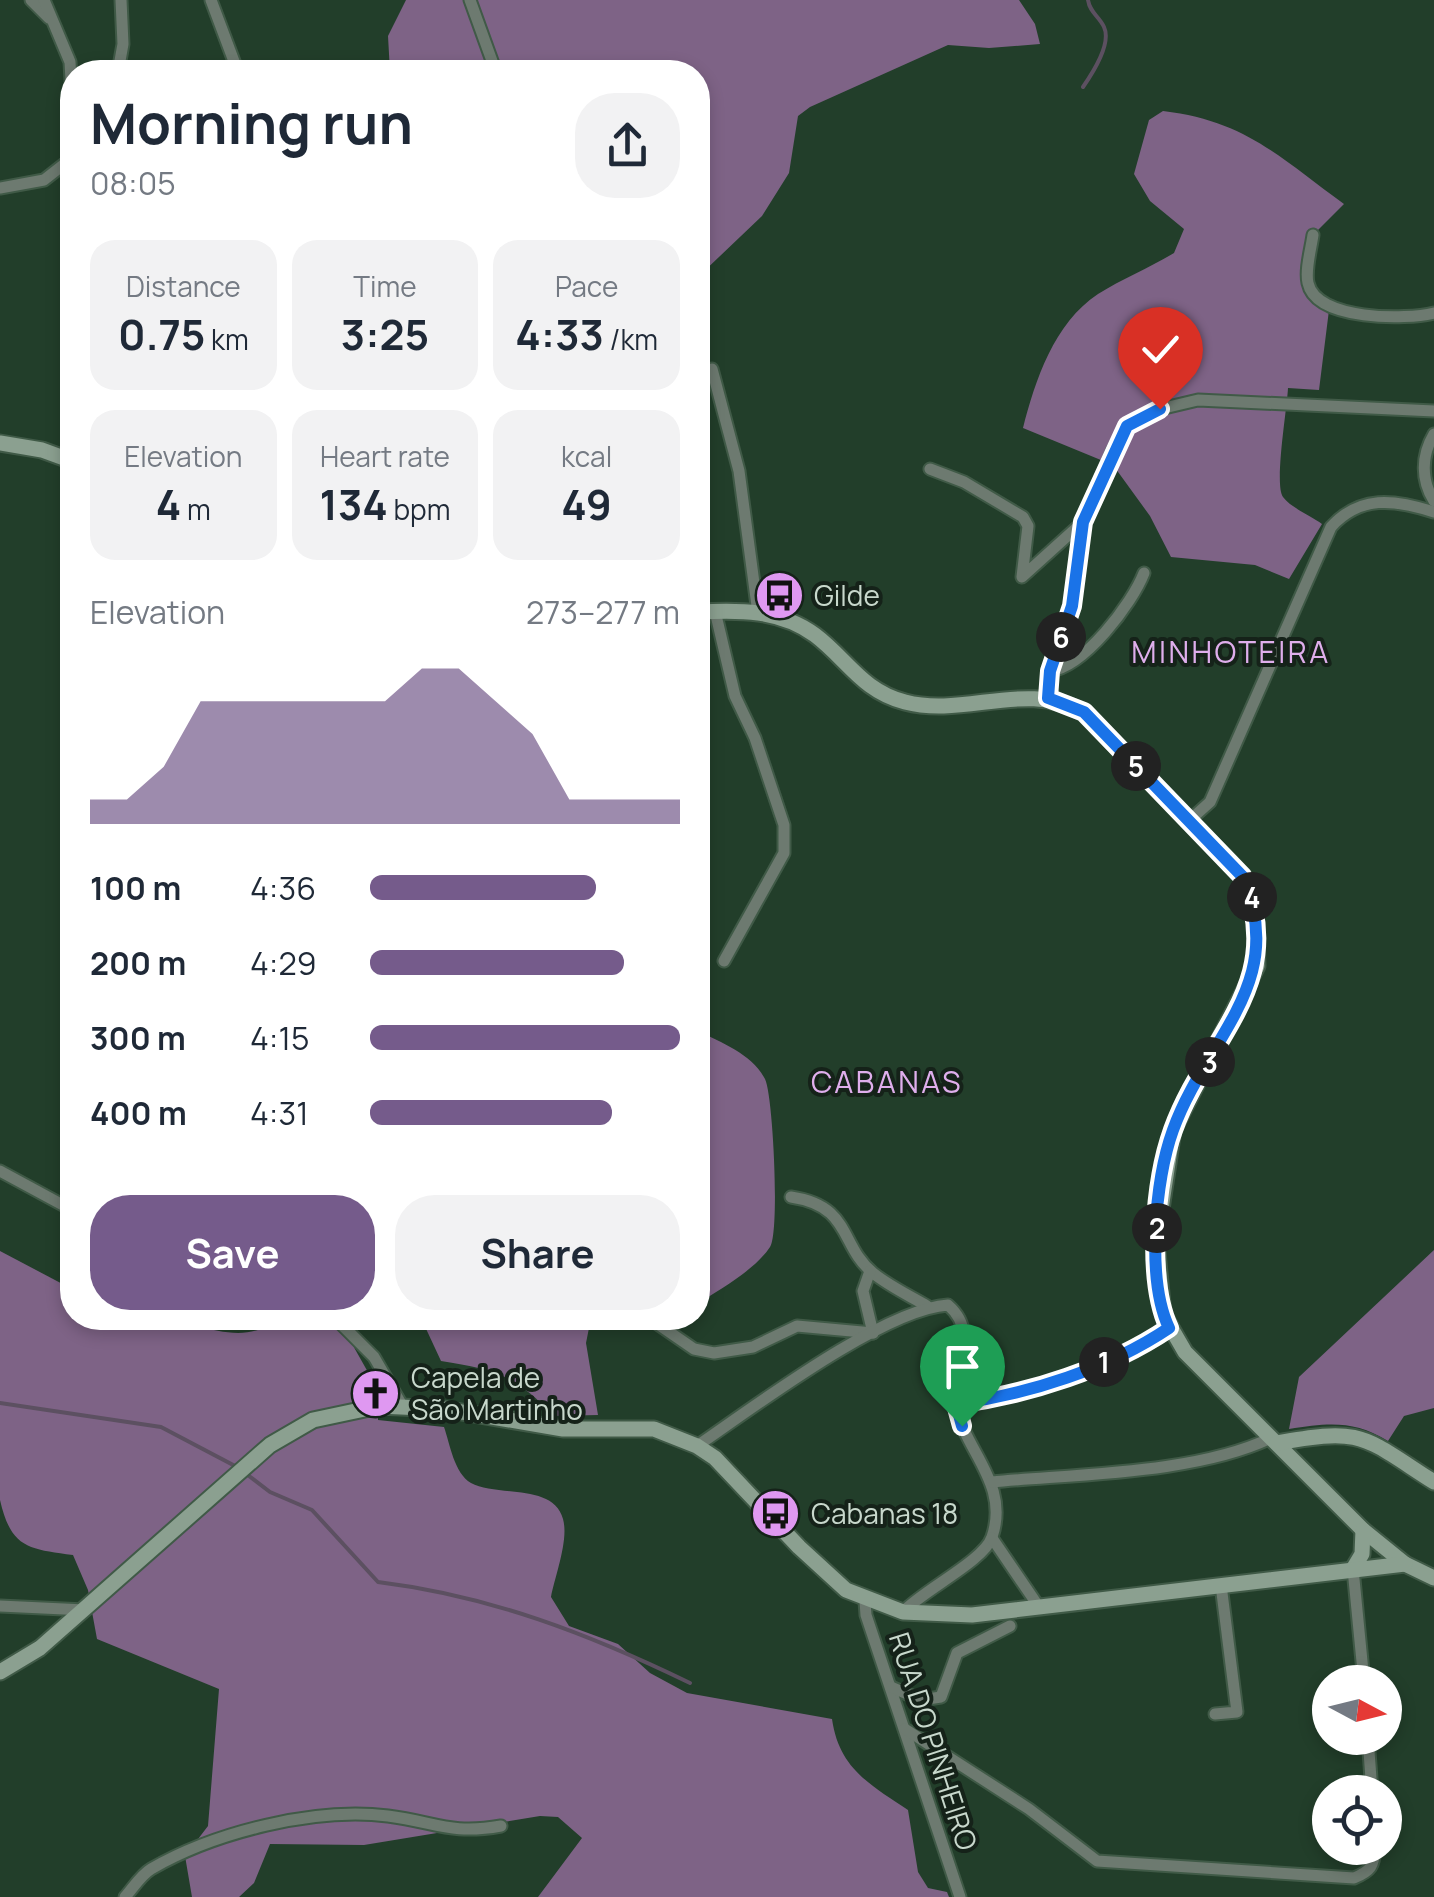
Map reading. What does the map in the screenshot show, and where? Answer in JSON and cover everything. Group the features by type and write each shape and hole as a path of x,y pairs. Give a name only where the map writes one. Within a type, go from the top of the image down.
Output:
{"street":[{"path":"31,0 52,22"},
{"path":"44,0 69,60"},
{"path":"120,60 122,0"},
{"path":"210,0 233,60"},
{"path":"470,0 492,60"},
{"path":"0,188 44,180 60,167"},
{"path":"0,175 14,185"},
{"path":"1313,235 1307,282 1312,292 1350,313 1368,317 1434,313"},
{"path":"712,369 739,471 758,613"},
{"path":"1048,698 1050,671 1072,606 1083,522 1127,426 1160,409 1198,400 1434,411"},
{"path":"1434,434 1424,463 1424,484 1434,501"},
{"path":"0,443 60,457"},
{"path":"930,469 964,482 1023,517 1028,526 1022,577 1083,522"},
{"path":"1190,820 1210,802 1331,527 1346,510 1368,500 1434,512"},
{"path":"1050,671 1061,670 1099,637 1134,598 1144,573"},
{"path":"710,611 758,613 799,625 817,636 868,686 903,702 948,708 1048,698 1084,712 1242,876 1255,904 1257,966 1172,1130 1156,1242 1156,1275 1169,1328 1185,1352 1363,1530 1406,1564 1434,1578"},
{"path":"715,611 735,696 762,756 784,825 784,853 724,961"},
{"path":"0,1171 60,1204"},
{"path":"791,1197 818,1204 842,1224 870,1271 927,1306"},
{"path":"870,1271 863,1291 873,1332"},
{"path":"697,1446 873,1332 927,1306 948,1305 963,1318 967,1335 955,1381 956,1404 992,1482 992,1538 1040,1607"},
{"path":"667,1330 694,1348 714,1352 752,1347 797,1326 873,1332"},
{"path":"956,1404 1004,1398 1136,1351 1169,1328"},
{"path":"347,1330 374,1357 403,1407"},
{"path":"0,1672 40,1648 255,1458 313,1420 355,1409 403,1407 563,1429 654,1429 697,1446 726,1469 828,1576 865,1600 904,1612 953,1616 1406,1564"},
{"path":"992,1482 1205,1460 1274,1440 1333,1432 1356,1434 1434,1482"},
{"path":"1362,1665 1352,1570 1362,1554 1363,1530"},
{"path":"904,1612 918,1596 982,1552 992,1538"},
{"path":"1214,1714 1237,1712 1222,1586"},
{"name":"RUA DO PINHEIRO","path":"865,1600 960,1897"},
{"path":"0,1606 85,1610"},
{"path":"891,1687 921,1700 941,1697 958,1653 1010,1626"},
{"path":"905,1729 1030,1809 1097,1862 1354,1878 1368,1872 1373,1865"},
{"path":"125,1897 148,1870 257,1827 314,1816 388,1816 465,1832 502,1826"}],"shaded area":[{"path":"406,0 1019,0 1035,24 1040,44 989,48 948,45 810,107 798,116 789,173 762,216 710,266 710,60 389,60 388,36"},
{"path":"1163,111 1240,132 1344,204 1309,239 1303,289 1330,302 1319,390 1288,388 1280,478 1286,501 1322,524 1289,579 1255,565 1171,557 1150,516 1113,465 1023,428 1048,354 1069,321 1098,294 1174,253 1184,229 1150,201 1134,174 1149,120"},
{"path":"710,1037 744,1056 759,1070 768,1090 775,1192 773,1236 770,1247 746,1271 710,1296"},
{"path":"1434,1250 1434,1408 1404,1416 1388,1441 1364,1429 1340,1425 1289,1429 1299,1377"},
{"path":"0,1251 60,1283 60,1330 344,1330 378,1390 378,1420 444,1427 457,1465 471,1483 536,1495 557,1508 563,1519 564,1537 551,1597 569,1626 618,1644 650,1673 687,1693 832,1719 841,1750 858,1773 908,1810 918,1872 928,1888 947,1892 949,1897 538,1897 582,1838 558,1817 540,1816 364,1845 270,1844 254,1883 239,1897 192,1897 185,1856 208,1826 219,1689 97,1639 88,1590 73,1555 33,1548 16,1537 0,1500"},
{"path":"427,1330 589,1330 586,1343 598,1415 553,1416 528,1392 503,1376 441,1361"}],"waterway":[{"path":"1083,87 1100,59 1106,34 1088,0"},
{"path":"0,1403 161,1427 237,1467"},
{"path":"245,1473 270,1492 312,1510 378,1582 460,1597 538,1619 690,1683"}],"place":[{"name":"Gilde","path":"779,595"},
{"name":"Capela de São Martinho","path":"376,1393"},
{"name":"Cabanas 18","path":"776,1513"}],"district":[{"name":"MINHOTEIRA","path":"1231,651"},
{"name":"CABANAS","path":"887,1081"}],"route":[{"path":"962,1426 956,1404 1004,1398 1136,1351 1169,1328 1156,1275 1156,1242 1172,1130 1257,966 1255,904 1242,876 1084,712 1048,698 1050,671 1072,606 1083,522 1127,426 1160,409"}]}
